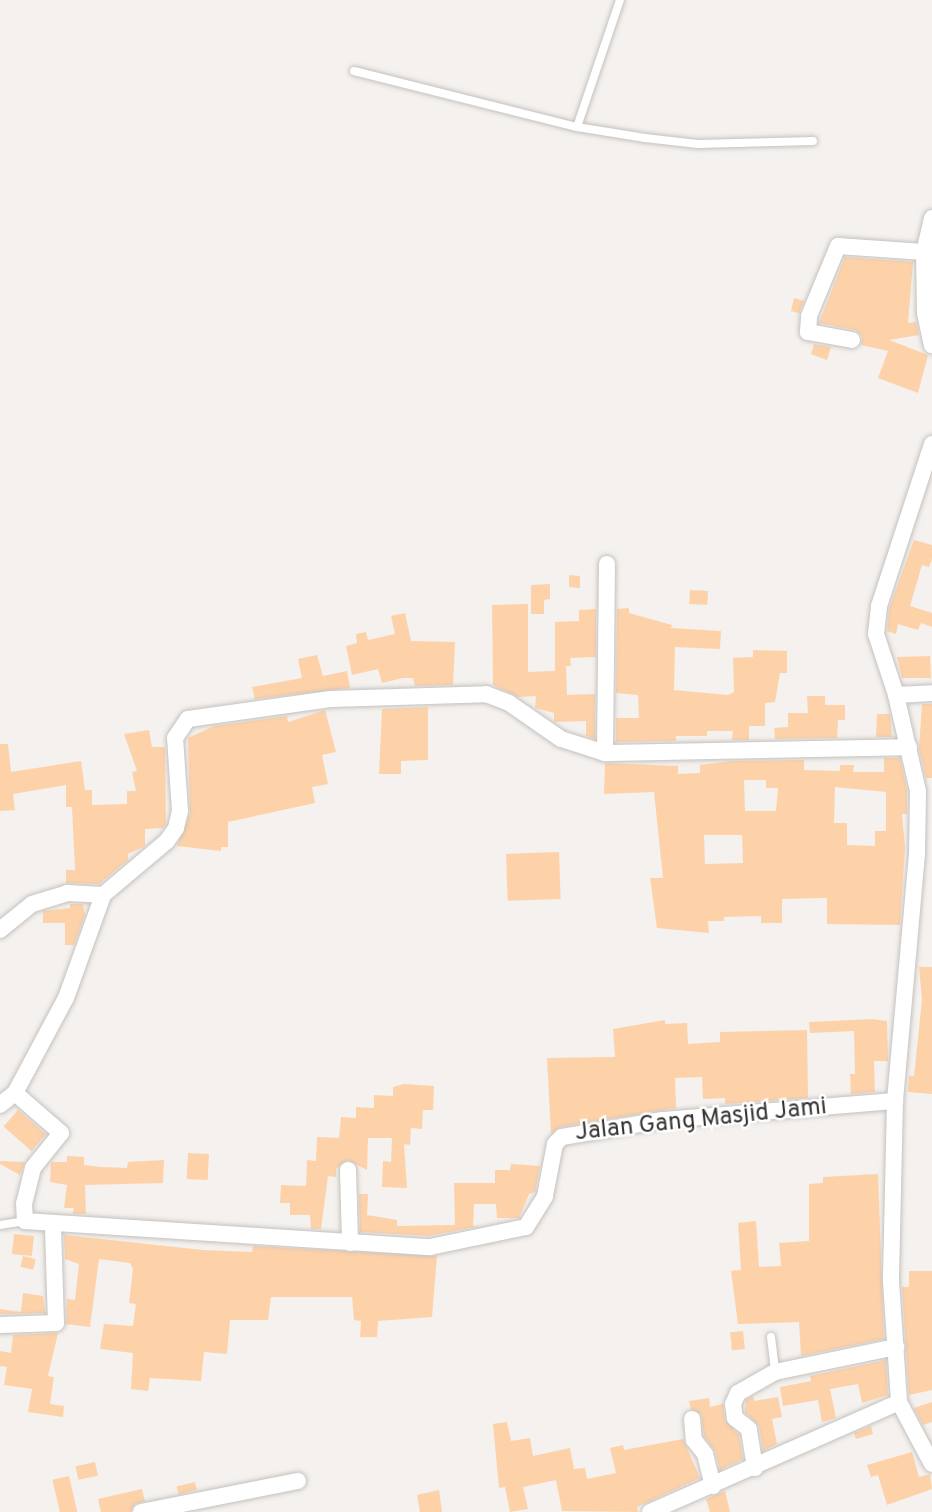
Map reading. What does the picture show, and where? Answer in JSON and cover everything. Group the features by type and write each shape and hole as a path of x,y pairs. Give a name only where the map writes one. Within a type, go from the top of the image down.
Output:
{"street":[{"path":"932,219 924,252 925,313 932,345"},
{"path":"852,340 808,332 809,316 838,246 924,252"},
{"path":"932,444 879,606 880,655 896,695 909,747 925,791 895,1101 891,1281 899,1402 932,1464"},
{"path":"605,753 607,564"},
{"path":"896,695 932,693"},
{"path":"0,1105 15,1093 66,998 103,895 172,835 180,811 176,738 181,724 198,715 331,699 486,694 509,703 561,739 605,753 909,747"},
{"path":"0,930 32,904 67,893 103,895"},
{"path":"15,1093 61,1133 33,1168 24,1203 25,1221 53,1226 350,1243 348,1170"},
{"name":"Jalan Gang Masjid Jami","path":"350,1243 430,1247 512,1233 526,1227 546,1187 555,1144 580,1132 727,1114 895,1101"},
{"path":"0,1325 56,1323 53,1226"},
{"path":"755,1468 749,1429 737,1422 733,1404 738,1394 775,1373 896,1347"},
{"path":"650,1512 755,1468 899,1402"},
{"path":"692,1419 693,1437 705,1454 713,1486"},
{"path":"141,1512 298,1481"}],"lane":[{"path":"577,127 620,0"},
{"path":"354,71 577,127 698,144 813,141"},
{"path":"0,1225 25,1221"},
{"path":"771,1337 775,1373"}],"building":[{"path":"845,257 913,262 908,323 916,322 919,335 889,340 928,355 918,393 878,378 888,351 861,345 862,336 855,330 819,323"},
{"path":"794,298 804,301 799,313 791,311"},
{"path":"814,344 831,347 827,360 811,354"},
{"path":"914,540 932,545 932,559 929,567 922,565 910,606 932,613 932,627 921,623 918,630 898,624 896,634 887,631 889,609"},
{"path":"569,575 580,576 580,588 569,587"},
{"path":"550,584 550,599 544,600 544,614 531,614 531,585"},
{"path":"690,590 708,591 707,605 689,604"},
{"path":"528,604 528,672 555,671 555,622 579,621 579,610 596,609 596,657 570,658 571,666 566,666 567,695 595,694 595,739 586,736 586,721 554,722 554,713 535,708 536,696 518,697 493,685 492,605"},
{"path":"629,608 629,613 672,625 671,628 721,631 720,649 675,647 674,690 728,695 734,692 733,658 753,657 753,650 787,651 787,673 780,673 775,702 765,703 765,726 749,726 749,740 732,740 733,731 707,731 707,736 676,736 676,741 616,742 616,718 639,718 638,695 616,693 617,609"},
{"path":"405,613 411,641 455,642 453,685 415,686 413,678 382,683 378,669 352,675 346,646 357,643 356,634 366,632 368,640 395,634 391,616"},
{"path":"317,655 323,676 347,671 350,688 255,699 252,687 302,678 298,659"},
{"path":"930,656 931,678 902,678 897,657"},
{"path":"807,696 825,696 825,705 845,705 845,720 838,720 837,738 775,739 774,728 788,727 788,713 808,713"},
{"path":"922,704 932,704 932,778 926,778 919,749"},
{"path":"428,707 428,760 401,761 401,774 379,774 382,709"},
{"path":"325,710 336,752 322,755 328,784 312,787 315,803 228,822 228,847 221,847 221,851 177,846 190,813 188,738 214,726 287,716 288,722"},
{"path":"877,714 890,714 892,737 876,737"},
{"path":"149,730 152,747 165,747 166,824 163,828 145,829 145,846 128,854 128,860 99,884 66,883 66,870 75,870 72,807 66,807 66,785 13,794 15,810 0,811 0,744 8,744 11,772 81,761 85,790 92,790 92,805 127,804 127,791 136,791 132,772 137,771 124,734"},
{"path":"884,758 900,758 907,790 907,814 902,814 905,847 900,925 827,924 827,898 821,898 782,899 782,923 761,923 761,916 724,917 724,921 708,921 709,933 657,928 650,878 663,878 654,792 604,794 605,763 678,766 678,774 700,773 700,765 732,761 804,760 804,770 840,771 840,765 854,765 853,772 884,772","holes":["744,780 766,780 766,788 778,788 776,811 745,811","835,787 886,792 886,831 875,831 875,846 847,845 847,823 834,823","704,835 742,835 743,863 705,864"]},
{"path":"559,852 561,899 508,901 506,854"},
{"path":"70,904 83,904 85,915 74,945 65,945 65,923 43,923 43,911 70,908"},
{"path":"919,967 932,967 932,1094 908,1092 909,1076 914,1076 922,1000"},
{"path":"872,1019 887,1021 888,1061 874,1061 875,1092 851,1094 850,1074 855,1074 854,1031 810,1033 809,1022"},
{"path":"665,1020 665,1024 687,1023 688,1044 720,1042 720,1032 807,1030 808,1098 725,1104 725,1098 703,1099 702,1077 675,1078 676,1108 560,1127 551,1134 547,1058 615,1057 613,1029"},
{"path":"404,1084 434,1086 433,1110 423,1110 422,1129 411,1128 410,1145 404,1144 407,1188 382,1187 383,1161 391,1162 392,1138 368,1138 367,1170 347,1160 336,1169 336,1177 328,1176 321,1229 311,1229 310,1215 290,1215 290,1203 280,1203 281,1185 306,1186 307,1160 316,1161 317,1137 339,1138 341,1117 356,1118 356,1107 374,1108 374,1095 393,1096 393,1087"},
{"path":"18,1110 46,1134 31,1151 4,1127"},
{"path":"188,1153 209,1154 208,1180 187,1179"},
{"path":"67,1156 84,1157 84,1165 101,1167 127,1168 128,1162 164,1160 163,1183 85,1185 86,1214 73,1214 74,1208 64,1208 67,1185 50,1182 51,1162 67,1162"},
{"path":"0,1161 25,1162 20,1175 0,1164"},
{"path":"511,1164 540,1166 535,1192 529,1194 519,1218 497,1218 496,1204 474,1204 473,1226 480,1226 429,1236 360,1232 359,1194 368,1194 367,1215 397,1220 397,1226 455,1225 454,1183 495,1183 495,1170 510,1170"},
{"path":"878,1174 884,1339 801,1356 799,1322 738,1324 731,1271 741,1270 738,1223 756,1221 759,1267 781,1266 779,1243 809,1241 809,1184 823,1183 823,1177"},
{"path":"14,1234 34,1236 32,1256 12,1254"},
{"path":"64,1235 203,1250 252,1252 253,1246 437,1256 432,1317 378,1321 377,1337 360,1337 361,1321 354,1320 352,1297 271,1297 268,1320 230,1320 227,1354 204,1352 201,1381 150,1378 148,1391 131,1389 133,1353 100,1349 104,1324 133,1326 136,1304 129,1303 133,1269 130,1263 99,1259 90,1327 66,1324 67,1299 75,1300 79,1264 65,1259"},
{"path":"23,1256 36,1259 33,1270 21,1267"},
{"path":"909,1271 932,1271 932,1390 909,1395 902,1287 909,1287"},
{"path":"23,1293 43,1296 45,1313 0,1314 0,1309 21,1312"},
{"path":"743,1331 745,1349 732,1350 730,1332"},
{"path":"58,1333 48,1376 54,1377 50,1404 64,1406 63,1417 28,1412 32,1389 4,1385 7,1367 0,1366 0,1351 11,1353 13,1335"},
{"path":"886,1360 888,1395 862,1403 858,1384 830,1389 836,1418 822,1422 818,1400 783,1406 780,1387 811,1381 810,1376"},
{"path":"753,1396 754,1401 778,1397 782,1417 772,1419 777,1444 763,1451 759,1426 745,1412 746,1400"},
{"path":"709,1398 710,1407 723,1404 725,1420 739,1435 743,1459 720,1470 715,1451 704,1436 701,1414 691,1409 689,1401"},
{"path":"932,1402 932,1422 923,1425 914,1408"},
{"path":"507,1422 511,1441 530,1438 533,1456 570,1448 574,1469 585,1468 587,1479 616,1473 610,1448 623,1445 624,1450 683,1439 700,1478 637,1507 638,1512 562,1511 556,1480 523,1487 528,1509 510,1512 505,1487 499,1488 493,1424"},
{"path":"871,1426 873,1434 856,1439 854,1433"},
{"path":"912,1452 919,1477 930,1474 932,1489 887,1505 878,1475 871,1477 867,1465"},
{"path":"95,1462 98,1476 78,1480 75,1466"},
{"path":"69,1476 77,1512 60,1512 52,1480"},
{"path":"195,1482 197,1490 178,1494 177,1487"},
{"path":"142,1489 145,1501 135,1504 131,1512 101,1512 98,1499"},
{"path":"439,1490 442,1512 420,1512 417,1495"},
{"path":"725,1491 730,1512 710,1512 706,1499"}]}
